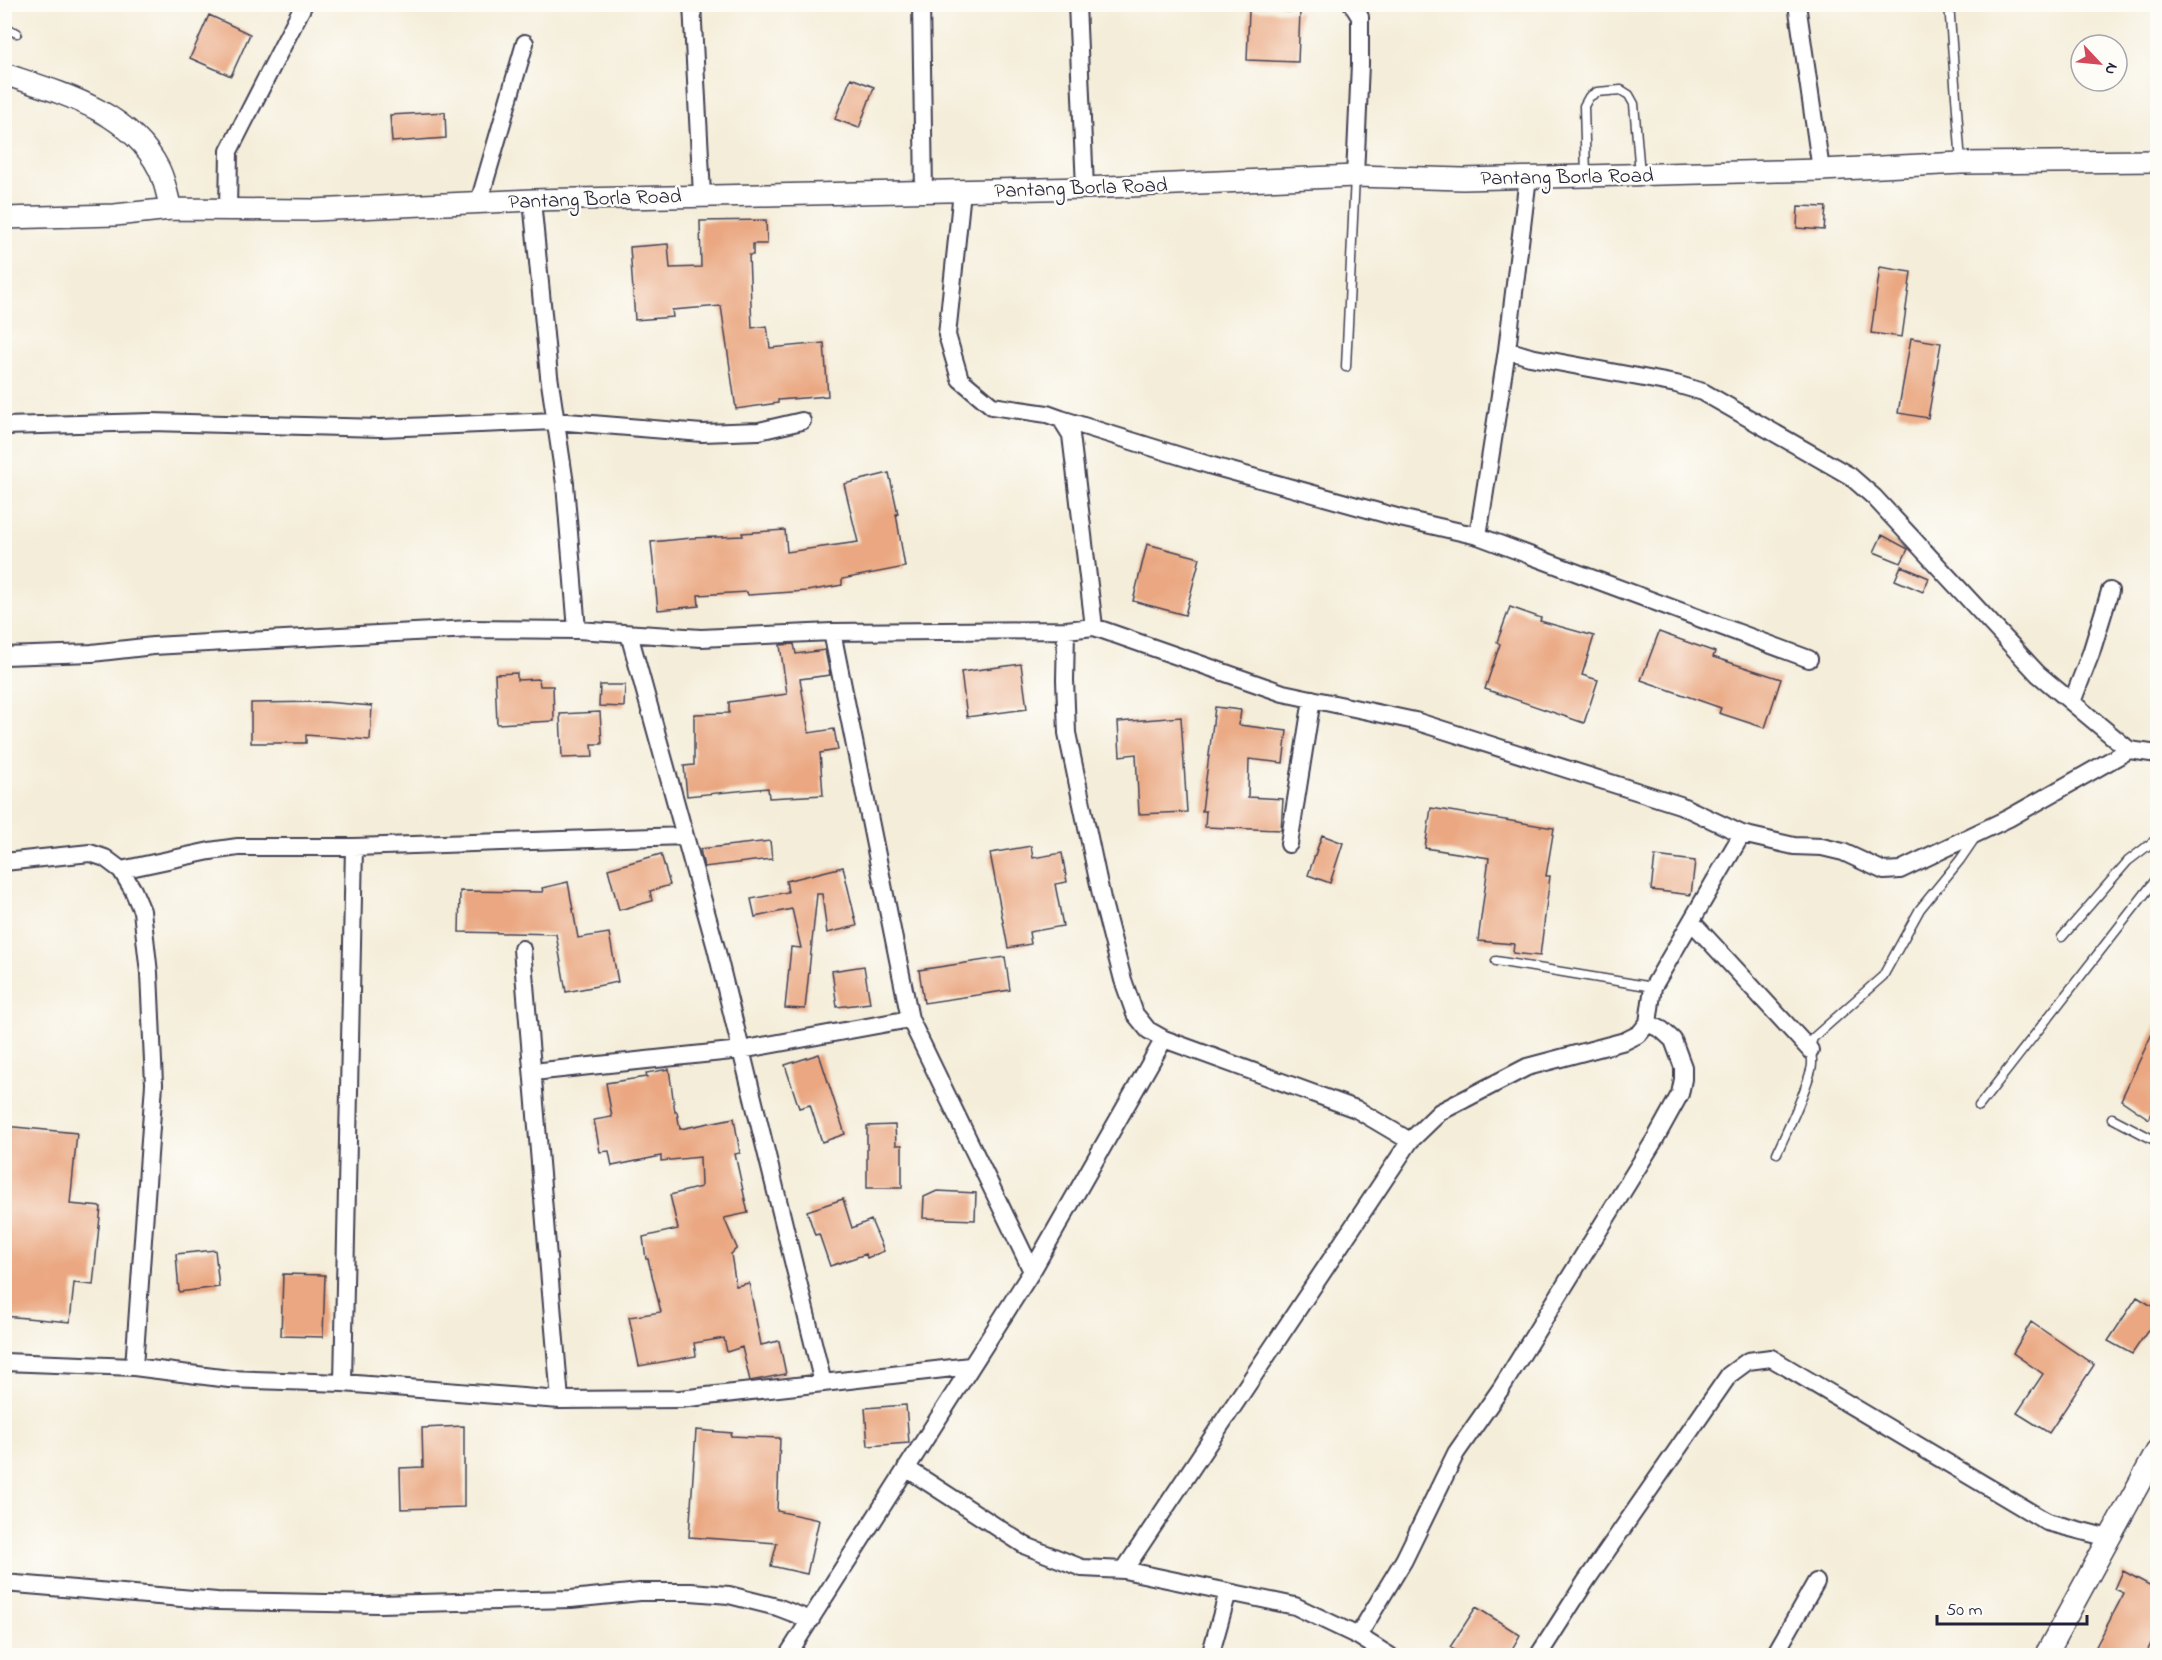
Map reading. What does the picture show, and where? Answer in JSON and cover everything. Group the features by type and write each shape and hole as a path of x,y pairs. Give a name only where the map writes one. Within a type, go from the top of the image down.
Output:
{"street":[{"path":"228,211 229,151 304,4"},
{"path":"692,4 702,195"},
{"path":"921,4 924,191"},
{"path":"1077,4 1085,188"},
{"path":"1352,4 1360,17 1355,176"},
{"path":"1797,4 1821,170"},
{"path":"479,202 525,43"},
{"path":"4,74 54,91 106,113 127,129 159,168 171,209"},
{"name":"Pantang Borla Road","path":"4,218 115,215 171,209 313,210 702,195 1085,188 1355,176 1463,179 1821,170 1961,163 2157,160"},
{"path":"1478,536 1507,350 1528,177"},
{"path":"962,191 947,335 960,379 992,406 1047,414 1209,465 1400,518 1478,536 1809,659"},
{"path":"532,200 549,376 565,484 577,630"},
{"path":"1507,350 1530,357 1676,384 1703,392 1850,476 1874,496 2038,674 2129,750 2157,754"},
{"path":"1061,419 1071,435 1094,627"},
{"path":"4,426 151,422 381,428 555,422 702,433 759,431 802,421"},
{"path":"2072,702 2110,591"},
{"path":"4,656 92,653 153,646 470,629 577,630 701,638 832,632 1066,630 1094,627 1283,693 1415,721 1680,806 1742,834 1794,846 1843,852 1884,871 1900,870 2009,818 2129,750"},
{"path":"1066,630 1065,680 1068,733 1102,899 1135,1014 1148,1030 1164,1039 1356,1109 1410,1141"},
{"path":"832,632 910,1019 1032,1271"},
{"path":"628,634 716,948 823,1383"},
{"path":"1289,844 1312,699"},
{"path":"1124,1570 1410,1141 1440,1112 1518,1071 1625,1041 1639,1034 1648,1023 1653,987 1742,834"},
{"path":"121,870 226,849 685,836"},
{"path":"343,1383 354,847"},
{"path":"4,862 90,853 105,858 121,870 134,890 142,911 149,973 154,1084 134,1367"},
{"path":"1692,922 1809,1050"},
{"path":"522,950 560,1400"},
{"path":"533,1072 741,1050 910,1019"},
{"path":"1358,1636 1404,1560 1456,1453 1508,1377 1654,1141 1680,1094 1683,1067 1673,1040 1662,1030 1648,1023"},
{"path":"787,1656 1032,1271 1164,1039"},
{"path":"1538,1656 1586,1581 1730,1375 1748,1361 1771,1358 2048,1522 2109,1538"},
{"path":"4,1362 134,1367 229,1379 343,1383 560,1400 680,1400 970,1366"},
{"path":"2045,1656 2109,1538 2153,1470 2157,1449"},
{"path":"906,1468 1026,1546 1082,1568 1124,1570 1296,1606 1358,1636 1390,1656"},
{"path":"1774,1656 1816,1582"},
{"path":"4,1583 217,1601 379,1604 571,1599 640,1592 691,1592 729,1595 777,1607 811,1620"},
{"path":"1210,1656 1228,1592"}],"lane":[{"path":"1949,4 1961,163"},
{"path":"4,28 17,33"},
{"path":"1586,176 1584,106 1589,97 1598,92 1621,90 1629,95 1634,104 1640,175"},
{"path":"1346,367 1355,176"},
{"path":"1777,1153 1806,1089 1813,1062 1809,1050 1813,1038 1883,976 1920,909 1960,860 1979,832"},
{"path":"2062,937 2128,861 2157,838"},
{"path":"1978,1106 2157,877"},
{"path":"1496,961 1653,987"},
{"path":"2112,1118 2157,1142"}],"building":[{"path":"1249,10 1300,12 1298,62 1247,60"},
{"path":"209,15 250,34 231,76 190,58"},
{"path":"851,78 874,87 859,128 835,119"},
{"path":"445,112 446,138 392,142 390,115"},
{"path":"1798,206 1826,207 1824,230 1797,228"},
{"path":"766,220 767,244 753,244 753,255 749,255 752,328 767,326 770,348 824,343 828,396 778,400 778,403 736,409 721,306 672,310 673,317 635,320 630,247 668,244 670,268 701,267 700,221"},
{"path":"1880,267 1911,272 1902,337 1871,333"},
{"path":"1911,338 1941,343 1928,418 1898,413"},
{"path":"889,473 898,514 896,514 905,567 842,579 842,585 807,591 748,595 747,592 698,595 699,606 658,610 651,542 743,536 742,533 785,530 787,552 858,542 844,484"},
{"path":"1882,535 1908,549 1901,563 1874,552"},
{"path":"1147,544 1200,558 1185,615 1133,601"},
{"path":"1901,566 1929,578 1923,592 1895,580"},
{"path":"1510,607 1541,618 1540,621 1594,636 1582,675 1598,680 1584,723 1485,689 1500,644 1497,642"},
{"path":"1659,632 1715,652 1713,657 1781,679 1765,728 1719,713 1721,708 1641,680"},
{"path":"794,644 796,654 825,650 830,675 800,679 809,733 834,729 838,750 820,753 823,795 769,798 768,788 687,796 684,766 694,765 694,714 729,713 729,702 787,694 780,645"},
{"path":"1021,664 1027,709 967,717 961,672"},
{"path":"517,673 517,680 539,679 540,686 553,686 554,721 497,724 495,674"},
{"path":"600,685 625,685 624,707 599,706"},
{"path":"325,702 372,706 370,740 306,735 306,743 251,743 251,703"},
{"path":"1215,707 1241,710 1239,725 1287,731 1283,763 1249,759 1248,797 1283,799 1281,830 1205,827 1206,811 1202,811"},
{"path":"600,712 602,744 592,744 593,757 562,758 560,714"},
{"path":"1181,717 1187,812 1139,814 1136,754 1120,756 1118,722"},
{"path":"1431,808 1554,828 1546,876 1550,876 1540,956 1513,953 1514,944 1478,941 1489,858 1425,848"},
{"path":"1322,835 1343,843 1330,883 1308,875"},
{"path":"770,841 772,859 704,867 700,849"},
{"path":"1031,846 1033,858 1062,853 1067,882 1055,884 1063,926 1029,932 1031,944 1008,948 990,853"},
{"path":"661,854 670,885 650,891 652,901 619,910 608,869"},
{"path":"1655,856 1695,861 1691,895 1651,890"},
{"path":"843,867 857,926 827,933 822,894 817,894 805,1009 785,1008 791,947 801,948 792,909 755,917 751,899 788,892 786,881"},
{"path":"568,882 578,938 609,933 618,982 566,992 556,934 459,932 460,891 543,892 542,888"},
{"path":"1005,957 1010,990 924,1003 919,970"},
{"path":"864,966 870,1003 837,1007 832,971"},
{"path":"2157,1023 2157,1103 2149,1119 2121,1100"},
{"path":"819,1054 845,1134 822,1142 810,1105 799,1108 785,1065"},
{"path":"669,1069 675,1112 677,1112 680,1129 734,1118 740,1153 735,1154 748,1213 724,1218 737,1248 731,1254 736,1286 749,1283 761,1345 779,1341 786,1374 750,1381 742,1347 727,1352 724,1338 694,1343 696,1356 639,1366 629,1317 661,1312 648,1259 646,1259 643,1237 678,1229 670,1195 701,1187 700,1157 661,1161 661,1156 612,1166 609,1151 600,1152 594,1120 612,1117 606,1083 647,1077 646,1073"},
{"path":"895,1125 896,1145 902,1145 902,1188 867,1188 867,1126"},
{"path":"4,1126 77,1133 70,1204 101,1207 93,1285 74,1283 70,1322 4,1316"},
{"path":"937,1191 976,1193 975,1220 923,1218 924,1197"},
{"path":"843,1199 852,1228 871,1220 884,1251 867,1258 866,1254 830,1266 819,1234 815,1235 807,1211"},
{"path":"215,1250 219,1287 179,1292 176,1254"},
{"path":"283,1274 325,1275 323,1337 281,1336"},
{"path":"2137,1297 2157,1309 2157,1317 2132,1354 2108,1341"},
{"path":"2031,1322 2094,1365 2049,1433 2017,1413 2043,1374 2013,1353"},
{"path":"906,1405 909,1443 868,1446 865,1408"},
{"path":"464,1426 464,1507 401,1509 400,1468 423,1467 422,1428"},
{"path":"696,1430 732,1433 731,1436 780,1438 777,1511 819,1520 807,1574 771,1566 777,1543 689,1537"},
{"path":"2123,1571 2157,1589 2157,1631 2145,1656 2091,1656 2124,1593 2115,1589"},
{"path":"1476,1607 1520,1635 1508,1656 1463,1656 1450,1647"}]}
